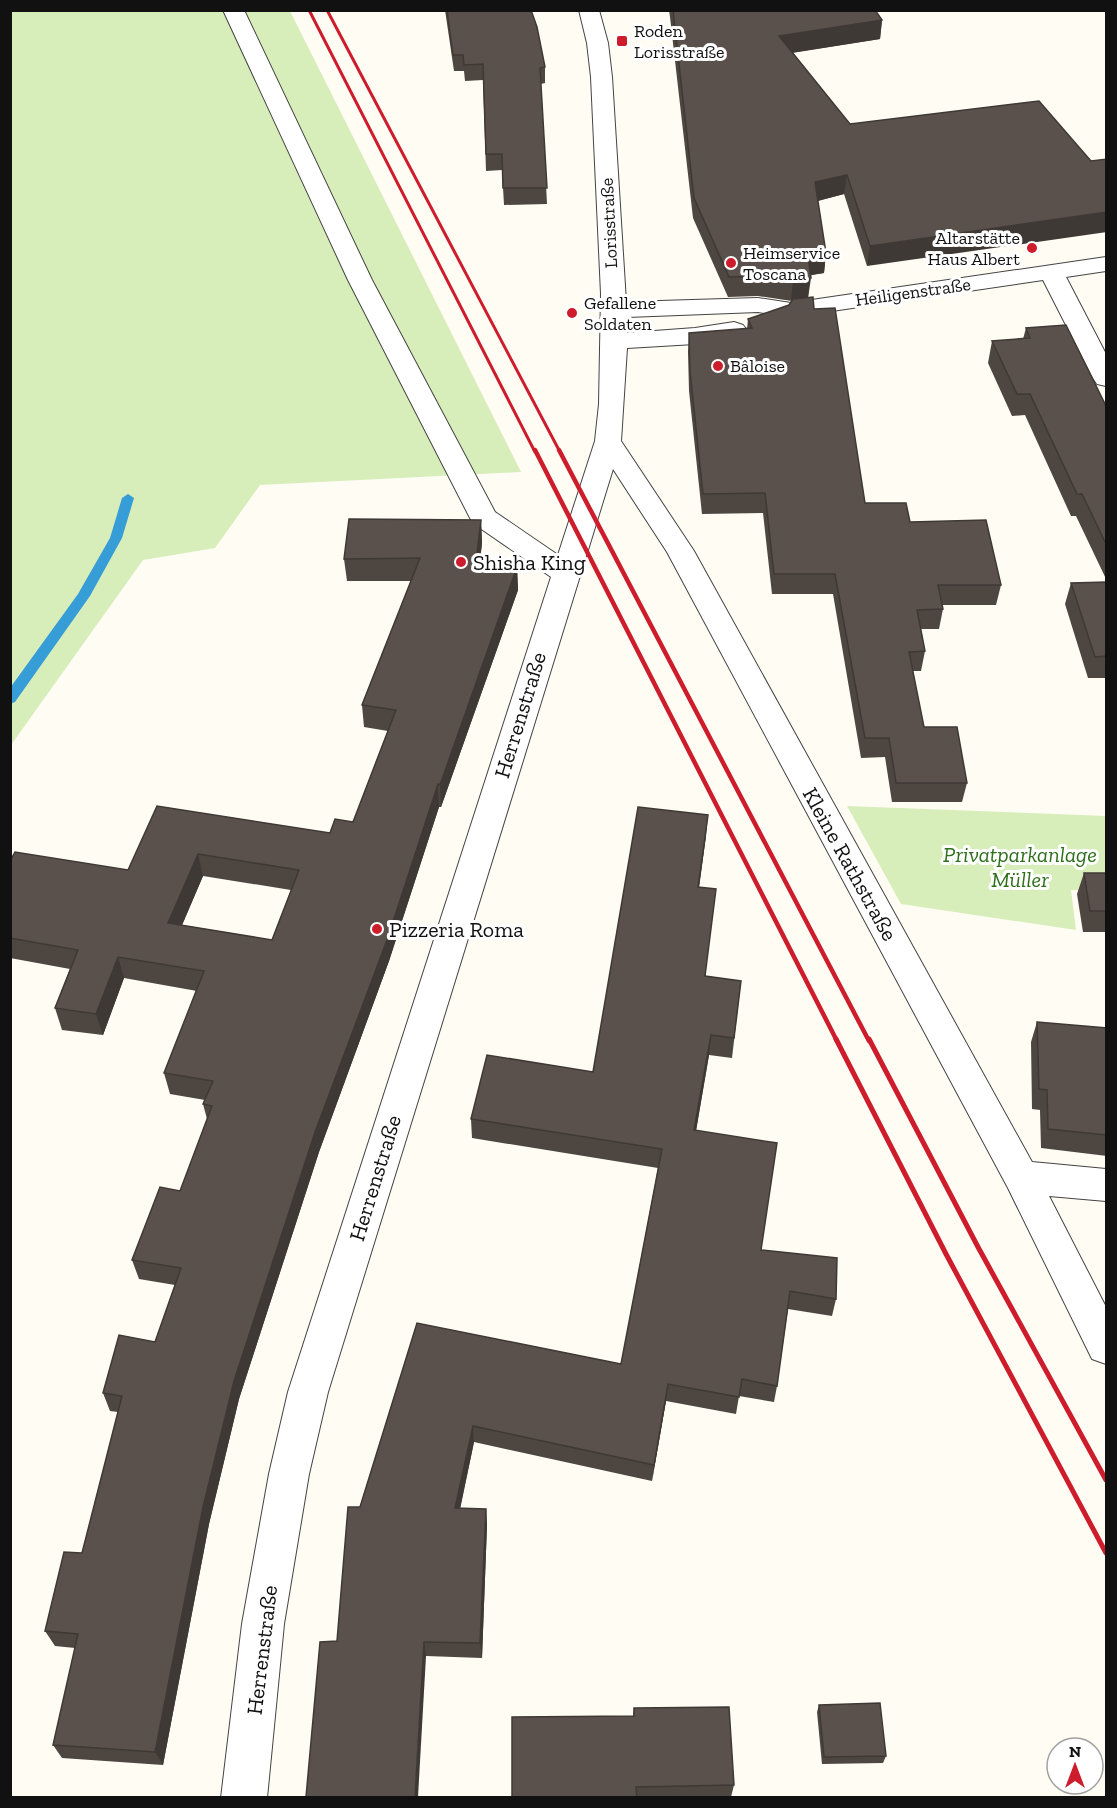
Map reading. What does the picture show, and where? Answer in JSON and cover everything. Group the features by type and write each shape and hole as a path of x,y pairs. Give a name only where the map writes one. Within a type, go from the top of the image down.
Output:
{"street":[{"path":"233,10 360,280 484,518 564,573"},
{"name":"Lorisstraße","path":"564,573 608,441 613,402 614,310 599,57 589,10"},
{"name":"Heiligenstraße","path":"614,310 706,308 758,304 792,310 1107,264"},
{"path":"1051,272 1107,378"},
{"name":"Heiligenstraße","path":"613,341 695,336 764,325 792,310"},
{"name":"Kleine Rathstraße","path":"608,441 680,550 1021,1177 1107,1346"},
{"name":"Herrenstraße","path":"244,1797 263,1624 289,1474 308,1392 564,573"},
{"path":"1021,1177 1107,1185"}],"green space":[{"path":"11,11 290,11 521,472 260,485 215,548 143,560 11,745"},
{"name":"Privatparkanlage Müller","path":"847,806 1106,816 1106,891 1071,890 1076,930 901,904"}],"building":[{"path":"447,10 531,10 545,67 540,68 547,188 503,188 502,154 486,154 483,64 464,65 463,55 453,55"},
{"path":"673,10 875,10 882,20 779,36 850,124 1039,101 1091,161 1107,159 1107,212 870,246 847,175 815,182 826,253 808,256 811,278 793,281 760,276 729,277 694,198"},
{"path":"813,297 814,309 835,308 865,503 906,503 910,522 986,520 1001,585 938,585 943,609 917,610 925,651 909,652 924,727 957,727 967,783 896,783 889,738 865,738 835,574 774,574 765,493 703,494 690,371 689,333 752,328 748,319 789,305 793,299"},
{"path":"1066,325 1107,408 1107,546 1082,494 1077,494 1030,394 1017,394 992,341 1030,338 1026,328"},
{"path":"349,519 481,520 476,561 517,567 440,785 438,784 387,940 315,1132 234,1381 203,1507 155,1752 53,1745 78,1634 45,1631 64,1552 82,1553 122,1396 103,1393 119,1335 155,1342 181,1268 132,1260 160,1187 180,1191 212,1106 203,1104 213,1081 164,1073 204,971 118,957 96,1014 55,1008 78,950 10,938 10,861 15,852 128,870 157,806 330,833 335,819 353,822 396,710 362,705 420,558 344,559","holes":["198,854 299,870 272,940 168,923"]},
{"path":"1107,582 1107,656 1095,657 1071,583"},
{"path":"638,807 708,815 698,887 716,889 705,976 741,981 734,1038 711,1035 694,1130 777,1143 761,1250 837,1258 836,1299 790,1291 777,1386 742,1379 739,1397 668,1384 654,1465 473,1426 455,1508 486,1509 480,1643 424,1642 415,1797 306,1797 320,1642 337,1641 348,1507 360,1507 417,1323 621,1364 662,1149 471,1119 487,1055 593,1072"},
{"path":"1084,873 1107,873 1107,911 1090,911"},
{"path":"1037,1022 1107,1028 1107,1135 1048,1129 1047,1090 1039,1089"},
{"path":"880,1703 886,1756 824,1757 819,1705"},
{"path":"729,1707 734,1785 636,1787 637,1797 512,1797 512,1717 634,1716 634,1708"}],"waterway":[{"path":"10,699 83,596 116,538 128,498"}],"railway":[{"path":"309,10 535,452"},
{"path":"327,10 560,452"},
{"path":"535,450 837,1041"},
{"path":"559,450 869,1041"},
{"path":"836,1039 946,1254 1106,1553"},
{"path":"869,1039 978,1247 1106,1480"}],"place":[{"name":"Roden Lorisstraße","path":"622,41"},
{"name":"Altarstätte Haus Albert","path":"1032,248"},
{"name":"Heimservice Toscana","path":"731,263"},
{"name":"Gefallene Soldaten","path":"572,313"},
{"name":"Bâloise","path":"718,366"},
{"name":"Shisha King","path":"461,562"},
{"name":"Pizzeria Roma","path":"377,929"}]}
